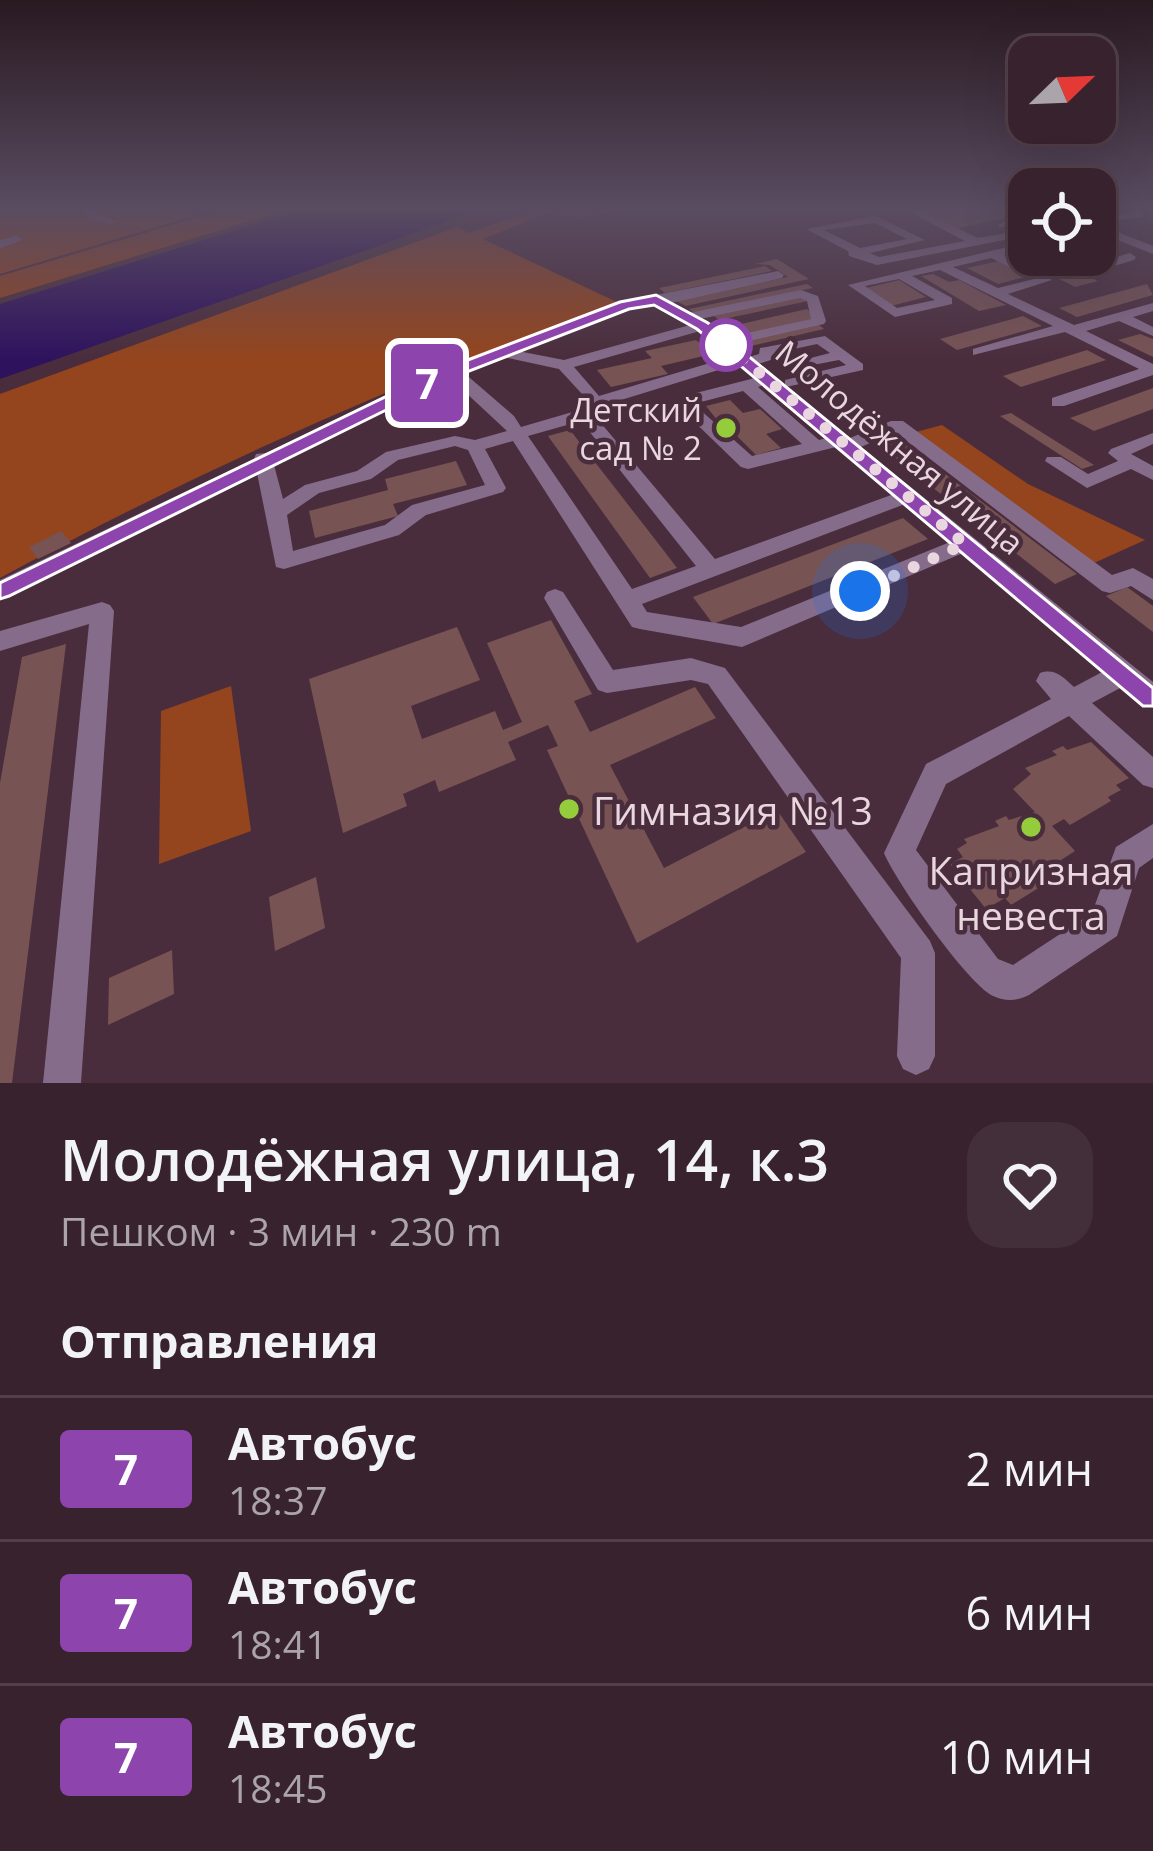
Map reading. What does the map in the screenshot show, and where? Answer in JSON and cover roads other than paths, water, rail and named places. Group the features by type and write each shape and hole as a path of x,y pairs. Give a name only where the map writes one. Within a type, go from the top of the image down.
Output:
{"street":[{"path":"901,259 923,270"},
{"path":"901,275 947,301 895,313 854,285 972,259"},
{"path":"994,293 1046,280 1001,259"},
{"path":"940,266 1153,370"},
{"path":"0,590 263,458 498,352 626,305 778,275"},
{"path":"498,352 564,365 705,320 801,294 814,304 820,321 740,339 705,320"},
{"name":"Молодёжная улица","path":"660,301 705,320 744,360 756,383 906,497 1153,697"},
{"path":"977,352 1153,307"},
{"path":"1120,316 1153,332"},
{"path":"564,365 596,402 818,339 843,355 792,375"},
{"path":"1058,402 1153,370"},
{"path":"452,371 518,434 640,620 742,637 965,544"},
{"path":"756,383 694,399 689,410 748,463 897,425 1110,585 1133,576 1153,591"},
{"path":"277,513 312,488 364,475 392,456 455,441 476,446 606,408"},
{"path":"584,414 711,568"},
{"path":"1153,438 1117,453 1153,474"},
{"path":"263,458 284,561 392,530 418,510 496,488 476,446"},
{"path":"1054,461 1087,482 1132,462"},
{"path":"628,600 906,497"},
{"path":"555,598 607,682 691,669 716,676 918,953 916,1056"},
{"path":"0,641 102,610 62,1083"},
{"path":"1124,673 1059,690 936,773 899,853 986,971 1002,982 1017,983 1105,924 1127,858 1153,839"},
{"path":"1059,690 1153,775"}],"place":[{"name":"Детский сад № 2","path":"726,428"},
{"name":"Гимназия №13","path":"569,809"},
{"name":"Капризная невеста","path":"1031,827"}]}
